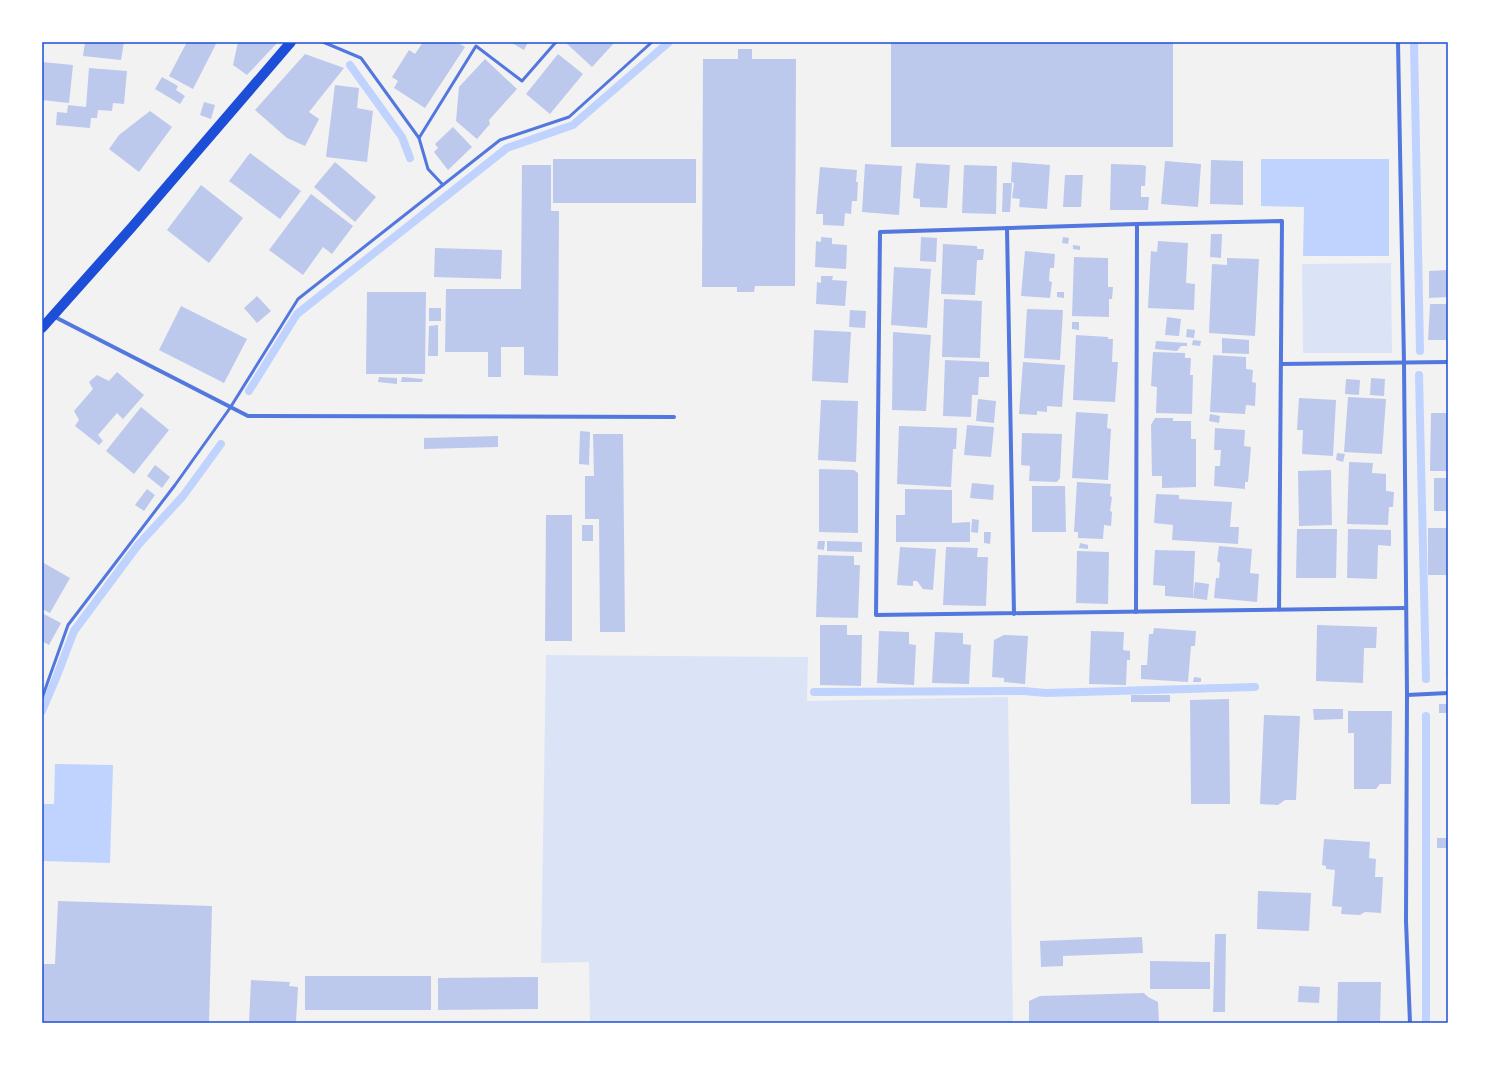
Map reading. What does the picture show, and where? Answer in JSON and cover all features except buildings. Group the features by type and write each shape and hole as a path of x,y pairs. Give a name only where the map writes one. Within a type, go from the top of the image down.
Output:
{"main road":[{"path":"42,328 132,227 291,42"}],"street":[{"path":"1398,42 1404,363 1407,695 1406,921 1410,1023"},
{"path":"1279,610 1282,221 880,232 876,616 1279,610 1406,608"},
{"path":"1136,612 1137,224"},
{"path":"1008,228 1014,614"},
{"path":"53,316 248,416 674,417"},
{"path":"1281,364 1448,362"},
{"path":"1407,695 1448,694"}],"lane":[{"path":"323,42 361,58 419,138 428,169 443,185"},
{"path":"419,138 476,46 522,80 556,42"},
{"path":"42,698 68,625 175,485 230,408 298,299 500,140 570,117 652,42"}],"shaded area":[{"path":"1391,263 1392,353 1303,353 1302,264"},
{"path":"546,655 808,657 807,701 1008,697 1013,1023 590,1023 589,962 541,963"}],"water":[{"path":"1261,159 1389,159 1389,256 1303,256 1304,207 1261,206"},
{"path":"55,764 113,765 110,863 42,861 42,804 54,804"}],"waterway":[{"path":"249,391 297,314 507,148 573,125 669,42"},
{"path":"1414,42 1420,351"},
{"path":"350,65 402,137 410,158"},
{"path":"1419,375 1426,679"},
{"path":"42,711 74,631 138,545 183,496 221,444"},
{"path":"814,692 1024,691 1046,693 1255,687"},
{"path":"1426,716 1426,1023"}]}
